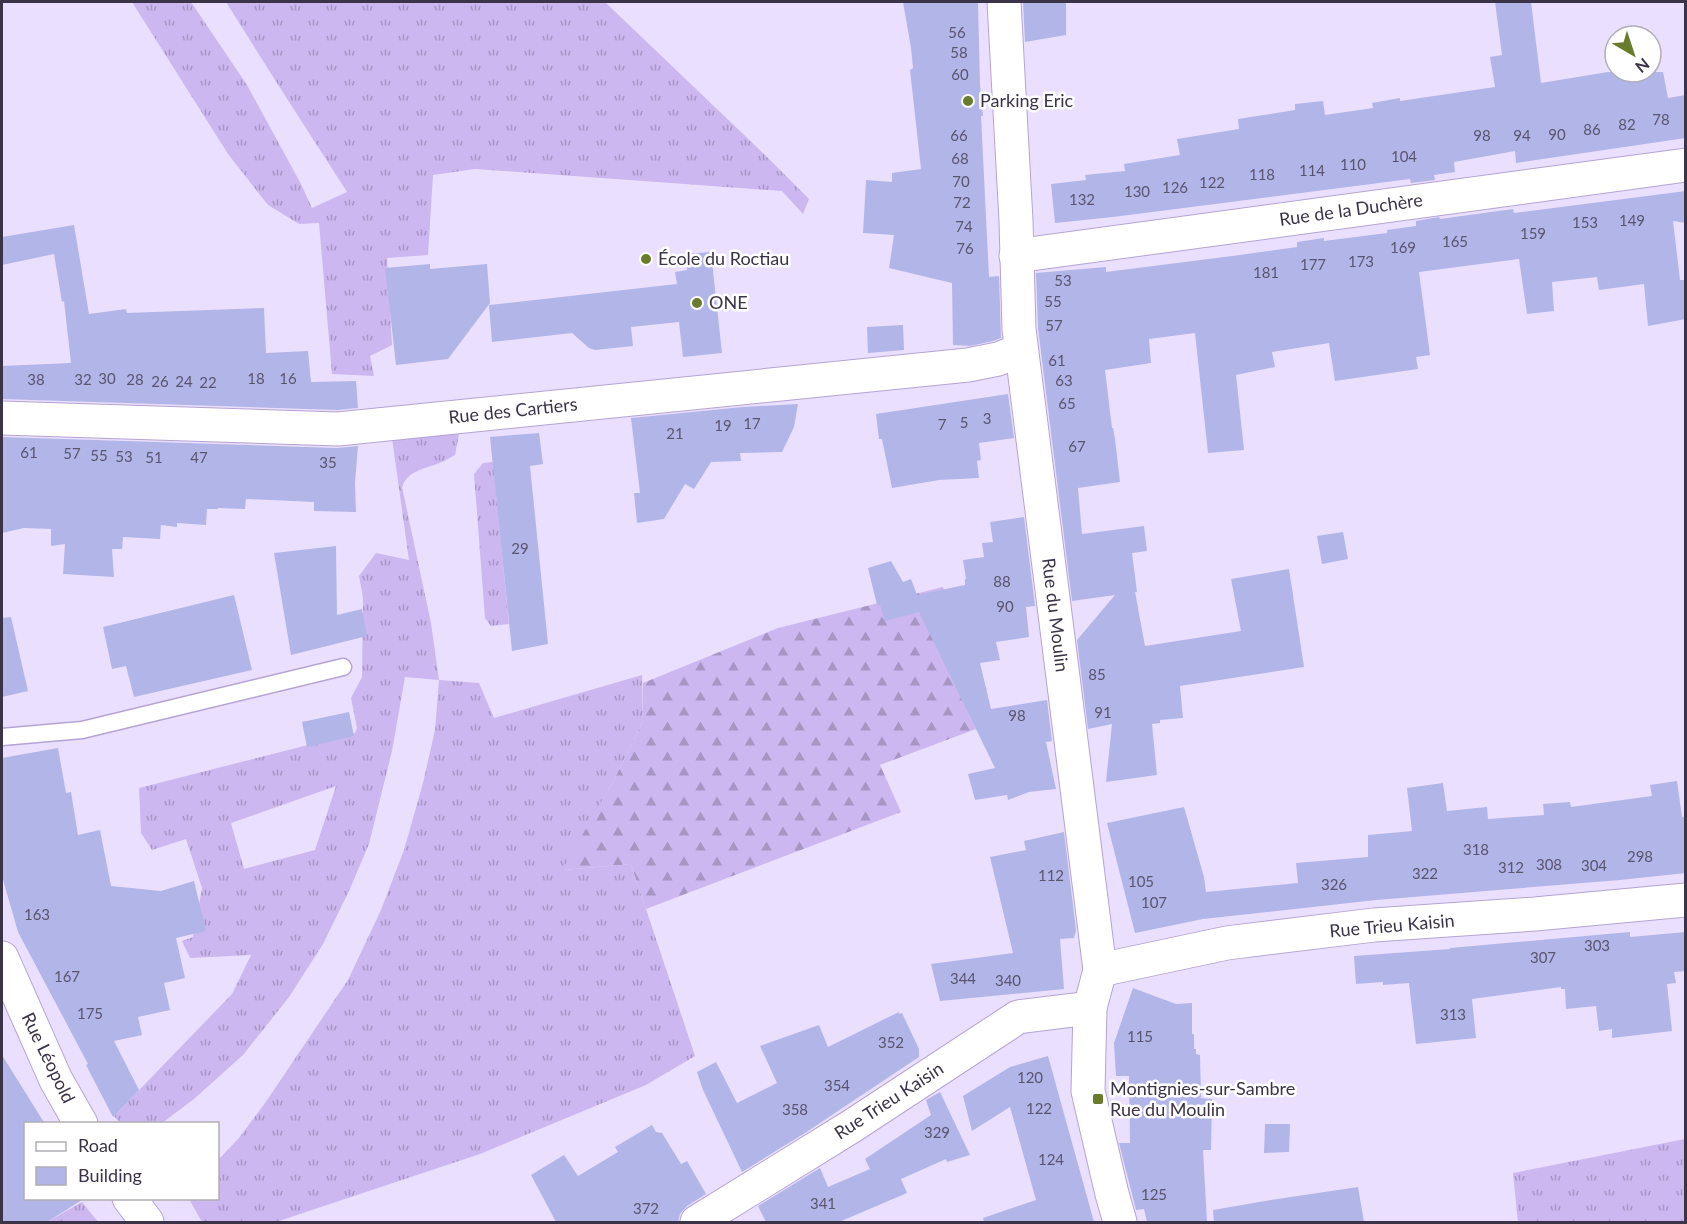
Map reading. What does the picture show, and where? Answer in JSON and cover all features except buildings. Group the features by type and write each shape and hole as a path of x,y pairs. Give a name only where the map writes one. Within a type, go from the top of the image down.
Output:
{"street":[{"name":"Rue du Moulin","path":"1004,2 1021,350 1100,970 1090,1008 1088,1091 1120,1222"},
{"name":"Rue de la Duchère","path":"1016,256 1686,165"},
{"name":"Rue des Cartiers","path":"2,418 338,429 968,365 998,359 1021,350"},
{"name":"Rue Trieu Kaisin","path":"1100,970 1227,943 1374,925 1535,914 1686,900"},
{"name":"Rue Léopold","path":"2,958 56,1080 80,1122"},
{"name":"Rue Trieu Kaisin","path":"697,1222 852,1126 1018,1017 1090,1008"},
{"path":"130,1200 147,1222"}],"lane":[{"path":"2,737 82,730 343,667"}],"green space":[{"path":"132,2 191,2 247,85 312,208 347,192 226,2 605,2 809,199 803,214 782,191 475,169 433,175 428,255 387,258 392,345 370,356 374,376 332,374 319,223 299,224 268,205 228,154"},
{"path":"459,434 455,455 412,474 402,487 431,623 439,680 405,677 392,751 369,844 349,891 323,944 289,997 243,1055 194,1099 163,1122 119,1122 114,1116 232,994 251,955 190,958 182,941 193,937 202,888 186,839 152,850 141,833 139,788 355,733 357,728 351,698 362,677 363,598 359,576 376,553 409,560 392,438","holes":["336,786 315,850 244,869 231,823"]},
{"path":"493,462 509,624 491,626 485,618 474,474 483,463"},
{"path":"943,587 987,690 960,695 976,729 880,765 901,812 646,909 631,864 562,870 613,782 643,721 643,683 778,628"},
{"path":"642,675 643,721 613,782 563,870 631,864 695,1056 646,1085 480,1154 276,1222 202,1222 190,1200 219,1200 219,1159 239,1138 265,1103 348,980 381,910 404,850 435,730 439,680 479,683 494,718"},
{"path":"1685,1139 1685,1222 1518,1222 1513,1173"},
{"path":"82,1202 98,1222 47,1222"}],"place":[{"name":"Parking Eric","path":"968,101"},
{"name":"École du Roctiau","path":"646,259"},
{"name":"ONE","path":"697,303"},
{"name":"Montignies-sur-Sambre Rue du Moulin","path":"1098,1099"}]}
